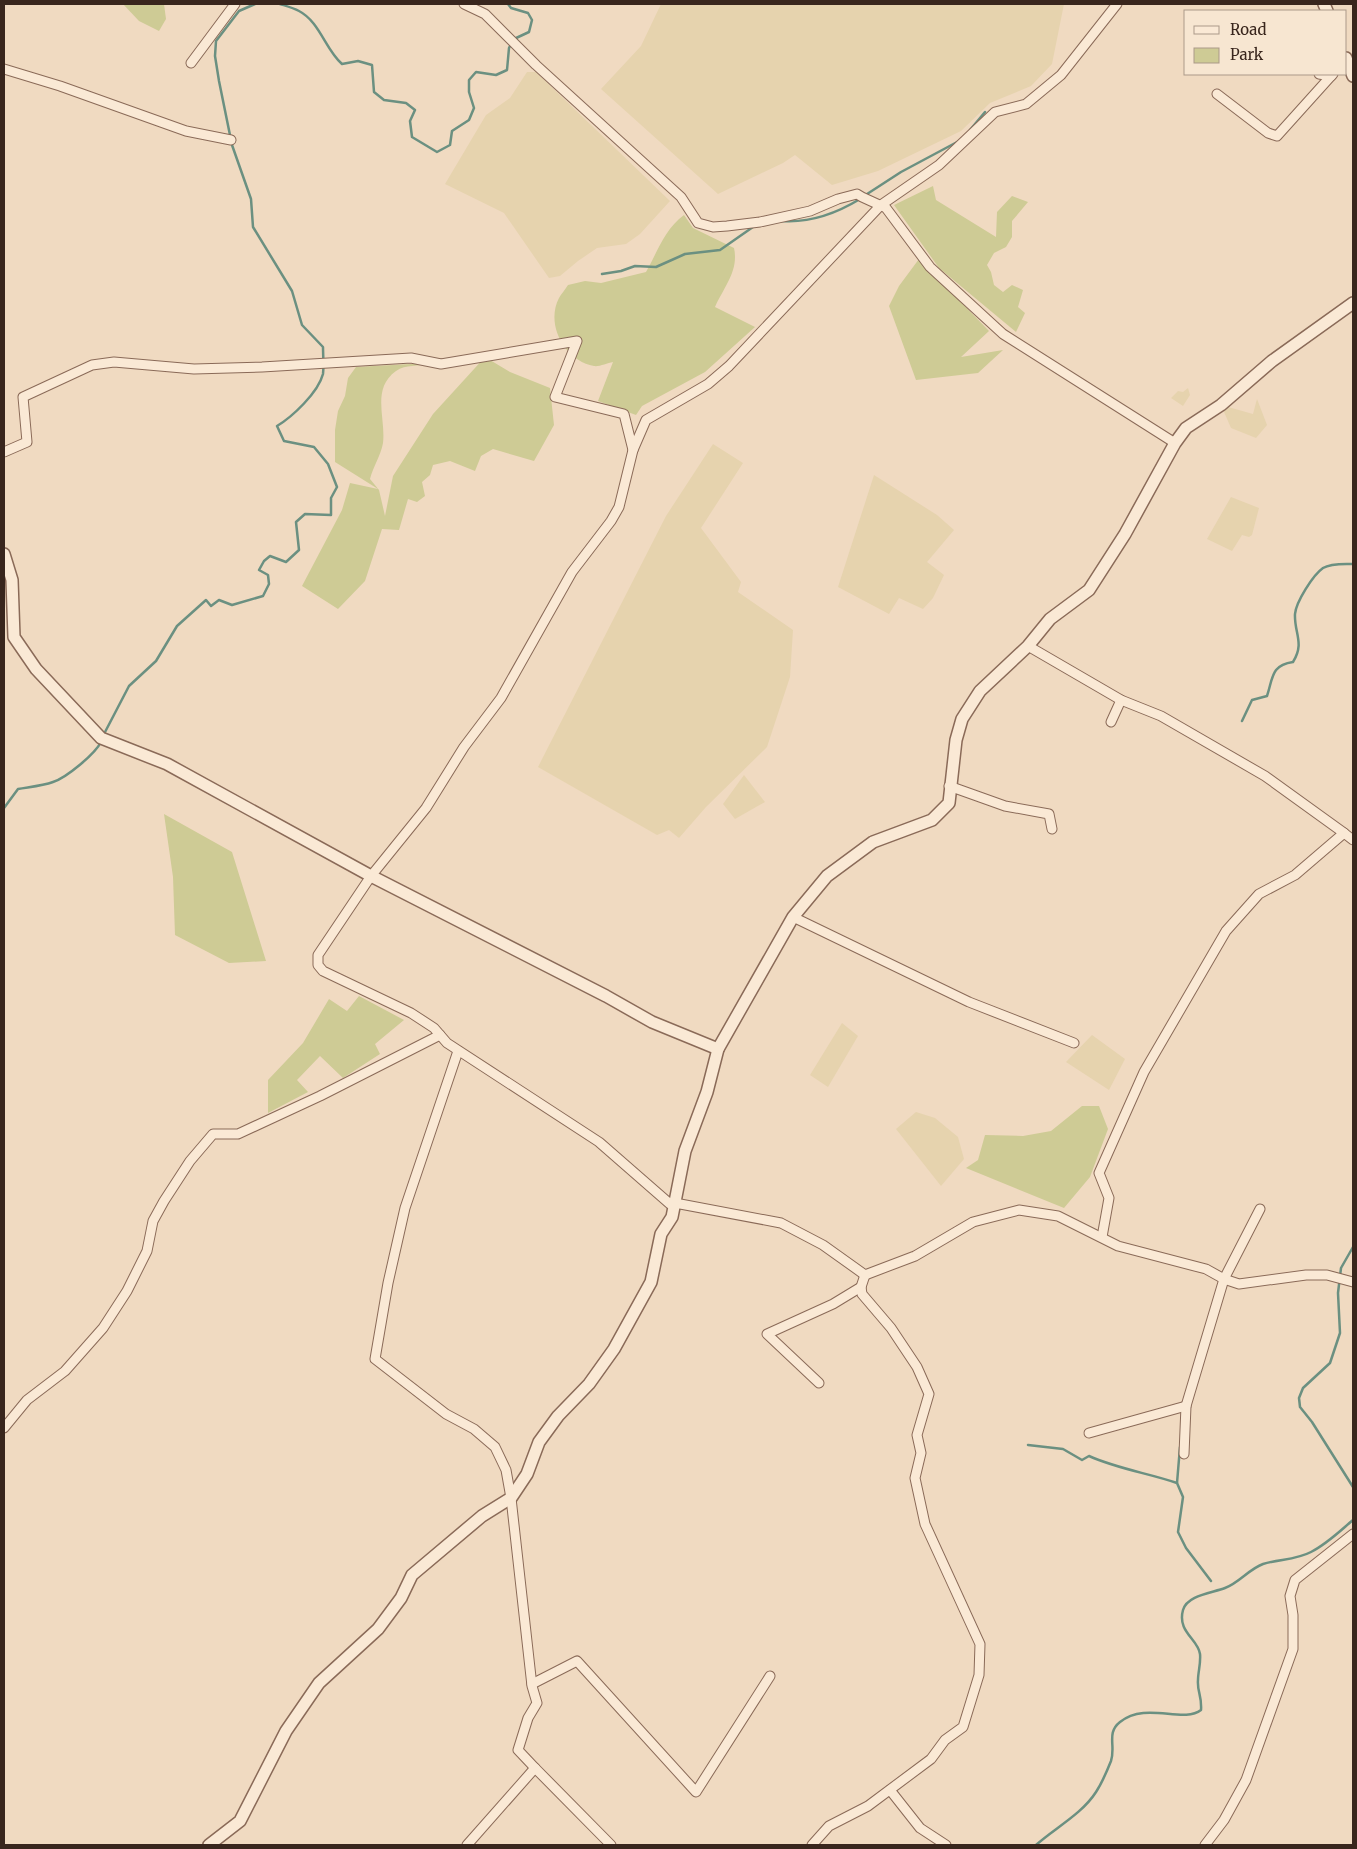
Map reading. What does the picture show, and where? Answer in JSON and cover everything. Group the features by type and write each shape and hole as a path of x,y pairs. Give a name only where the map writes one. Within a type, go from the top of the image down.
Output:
{"street":[{"path":"191,63 235,4"},
{"path":"464,4 485,14 536,65 681,197 698,223 727,226 760,222 810,212 838,199 857,194 886,208 930,267 1003,334 1175,443"},
{"path":"866,1275 823,1245 781,1223 675,1203 670,1204 659,1197 599,1142 458,1051 418,1018 323,971 318,965 318,955 371,876 426,808 464,747 501,698 572,572 611,521 619,507 634,450 646,420 708,384 729,366 881,206 939,165 995,112 1026,104 1061,75 1117,4"},
{"path":"1347,63 1353,76"},
{"path":"4,69 148,115 186,131 231,140"},
{"path":"1218,94 1268,133 1277,136 1332,75"},
{"path":"209,1845 240,1821 286,1731 319,1683 378,1629 401,1598 412,1575 482,1516 511,1498 527,1474 539,1442 558,1416 594,1377 614,1348 651,1282 661,1234 672,1217 685,1151 707,1092 718,1049 794,917 827,876 873,842 908,831 932,820 949,803 949,786 956,740 962,719 980,691 1028,646 1050,619 1089,590 1125,534 1175,443 1186,428 1221,405 1272,361 1353,304"},
{"path":"4,452 27,442 24,397 92,365 114,362 203,369 411,358 441,364 578,341 555,397 624,414 634,450"},
{"path":"4,554 12,580 14,636 36,669 100,738 167,764 371,876 606,996 652,1022 718,1049"},
{"path":"1028,646 1121,700 1161,716 1265,776 1353,840"},
{"path":"1111,722 1121,700"},
{"path":"949,786 1005,806 1049,814 1052,829"},
{"path":"1102,1236 1108,1198 1099,1172 1127,1105 1144,1072 1226,931 1260,894 1295,875 1344,832"},
{"path":"794,917 969,1002 1074,1043"},
{"path":"4,1428 27,1400 65,1371 103,1328 127,1291 147,1251 153,1221 164,1201 190,1161 212,1134 238,1134 320,1096 440,1035"},
{"path":"458,1051 404,1208 388,1283 375,1359 446,1414 474,1429 495,1447 506,1470 511,1498 532,1684 538,1703 528,1718 518,1750 611,1845"},
{"path":"1184,1454 1186,1406 1224,1280 1260,1209"},
{"path":"812,1845 829,1826 868,1806 932,1759 945,1740 963,1727 980,1675 980,1644 926,1524 915,1478 921,1453 917,1435 929,1394 917,1367 892,1328 862,1294 861,1287 866,1275 915,1256 973,1222 1019,1210 1058,1216 1102,1236 1118,1246 1206,1269 1224,1280 1239,1284 1306,1275 1326,1275 1350,1281"},
{"path":"820,1383 767,1334 833,1304 861,1287"},
{"path":"1089,1434 1186,1406"},
{"path":"1205,1845 1224,1820 1246,1780 1276,1700 1293,1649 1293,1615 1290,1596 1295,1580 1353,1534"},
{"path":"532,1684 577,1661 645,1739 696,1792 770,1676"},
{"path":"466,1845 535,1768"},
{"path":"890,1790 920,1828 946,1845"}],"shaded area":[{"path":"661,4 1064,4 1052,64 1031,86 990,103 961,131 878,171 832,185 795,155 783,163 718,194 601,89 641,46"},
{"path":"527,72 536,72 670,201 640,234 626,244 597,248 560,276 549,278 504,213 445,184 486,115 510,98"},
{"path":"1188,388 1190,395 1183,406 1171,398 1178,391 1183,392"},
{"path":"1257,399 1267,425 1256,438 1231,428 1221,405 1253,414"},
{"path":"713,444 743,463 701,528 741,582 738,592 793,630 790,677 767,747 706,807 679,838 669,830 657,835 538,767 666,516"},
{"path":"874,475 937,515 954,530 927,562 944,575 933,598 923,609 899,598 889,614 838,587"},
{"path":"1231,497 1259,508 1252,535 1249,537 1242,535 1232,551 1207,539"},
{"path":"744,775 765,802 735,819 723,804"},
{"path":"842,1023 858,1036 828,1087 810,1075"},
{"path":"1092,1035 1125,1059 1109,1090 1066,1062"},
{"path":"916,1112 935,1118 958,1137 964,1159 941,1186 896,1129"}],"green space":[{"path":"123,4 164,4 166,19 159,31 139,21"},
{"path":"933,186 936,200 996,237 997,212 1012,196 1028,202 1012,221 1012,237 1006,247 994,253 987,265 994,285 1003,292 1012,285 1023,290 1018,307 1025,313 1016,332 939,268 894,205"},
{"path":"684,215 693,228 734,248 733,272 715,307 755,327 705,372 642,406 636,415 598,401 613,362 594,366 574,357 560,340 556,330 555,308 568,285 585,281 601,283 646,272 666,234"},
{"path":"919,259 989,331 961,357 1003,350 978,373 916,380 889,306 899,286"},
{"path":"485,357 510,372 550,388 554,425 534,461 493,449 481,456 475,471 450,461 433,465 430,475 422,482 425,496 417,502 408,499 399,530 382,529 365,581 338,609 302,586 342,510 350,483 378,489 335,462 335,430 338,411 345,396 348,378 356,367 429,363 408,366 396,371 388,378 384,386 381,404 383,443 370,479 379,490 385,516 393,476 433,414"},
{"path":"164,814 232,852 266,961 229,963 175,935 173,877"},
{"path":"359,996 404,1020 375,1044 380,1054 343,1078 320,1056 297,1080 308,1092 268,1113 268,1080 303,1043 329,999 347,1011"},
{"path":"1082,1106 1099,1106 1108,1129 1090,1177 1064,1208 966,1168 978,1160 985,1135 1023,1136 1051,1131"}],"waterway":[{"path":"104,734 129,686 156,661 177,626 206,600 211,606 219,600 232,605 263,596 269,584 268,575 259,570 264,561 270,556 286,562 299,550 296,522 305,514 331,515 331,498 337,487 328,464 314,447 284,441 277,426 297,411 316,389 323,374 323,347 302,325 292,291 253,227 251,199 232,145 219,81 215,56 216,41 239,11 255,4"},
{"path":"280,4 297,10 306,16 342,64 358,61 372,65 374,92 384,100 406,103 415,110 410,121 412,137 437,152 450,145 452,131 469,120 474,108 469,92 469,80 476,72 496,75 507,70 511,44"},
{"path":"508,4 511,8 528,13 532,20 529,32 514,39"},
{"path":"970,130 985,112"},
{"path":"864,196 901,172 959,141"},
{"path":"782,221 813,219 842,209 860,199"},
{"path":"602,274 621,271 635,266 656,267 685,254 720,250 753,227"},
{"path":"1242,721 1252,700 1267,696 1272,678 1277,669 1280,666 1293,662 1299,643 1295,621 1296,609 1310,582 1326,566 1353,564"},
{"path":"4,808 18,789 59,780 87,759 101,742"},
{"path":"1353,1247 1341,1268 1338,1293 1340,1333 1330,1363 1303,1388 1299,1398 1300,1407 1312,1422 1353,1487"},
{"path":"1028,1445 1063,1449 1082,1460 1089,1456 1177,1483 1183,1497 1178,1532 1186,1548 1211,1581"},
{"path":"1177,1483 1180,1447"},
{"path":"1036,1845 1076,1814 1096,1792 1111,1761 1113,1750 1112,1735 1120,1722 1130,1716 1141,1713 1184,1715 1193,1714 1201,1710 1198,1684 1200,1654 1183,1624 1182,1618 1185,1605 1201,1595 1230,1586 1263,1564 1299,1557 1317,1549 1353,1520"}]}
